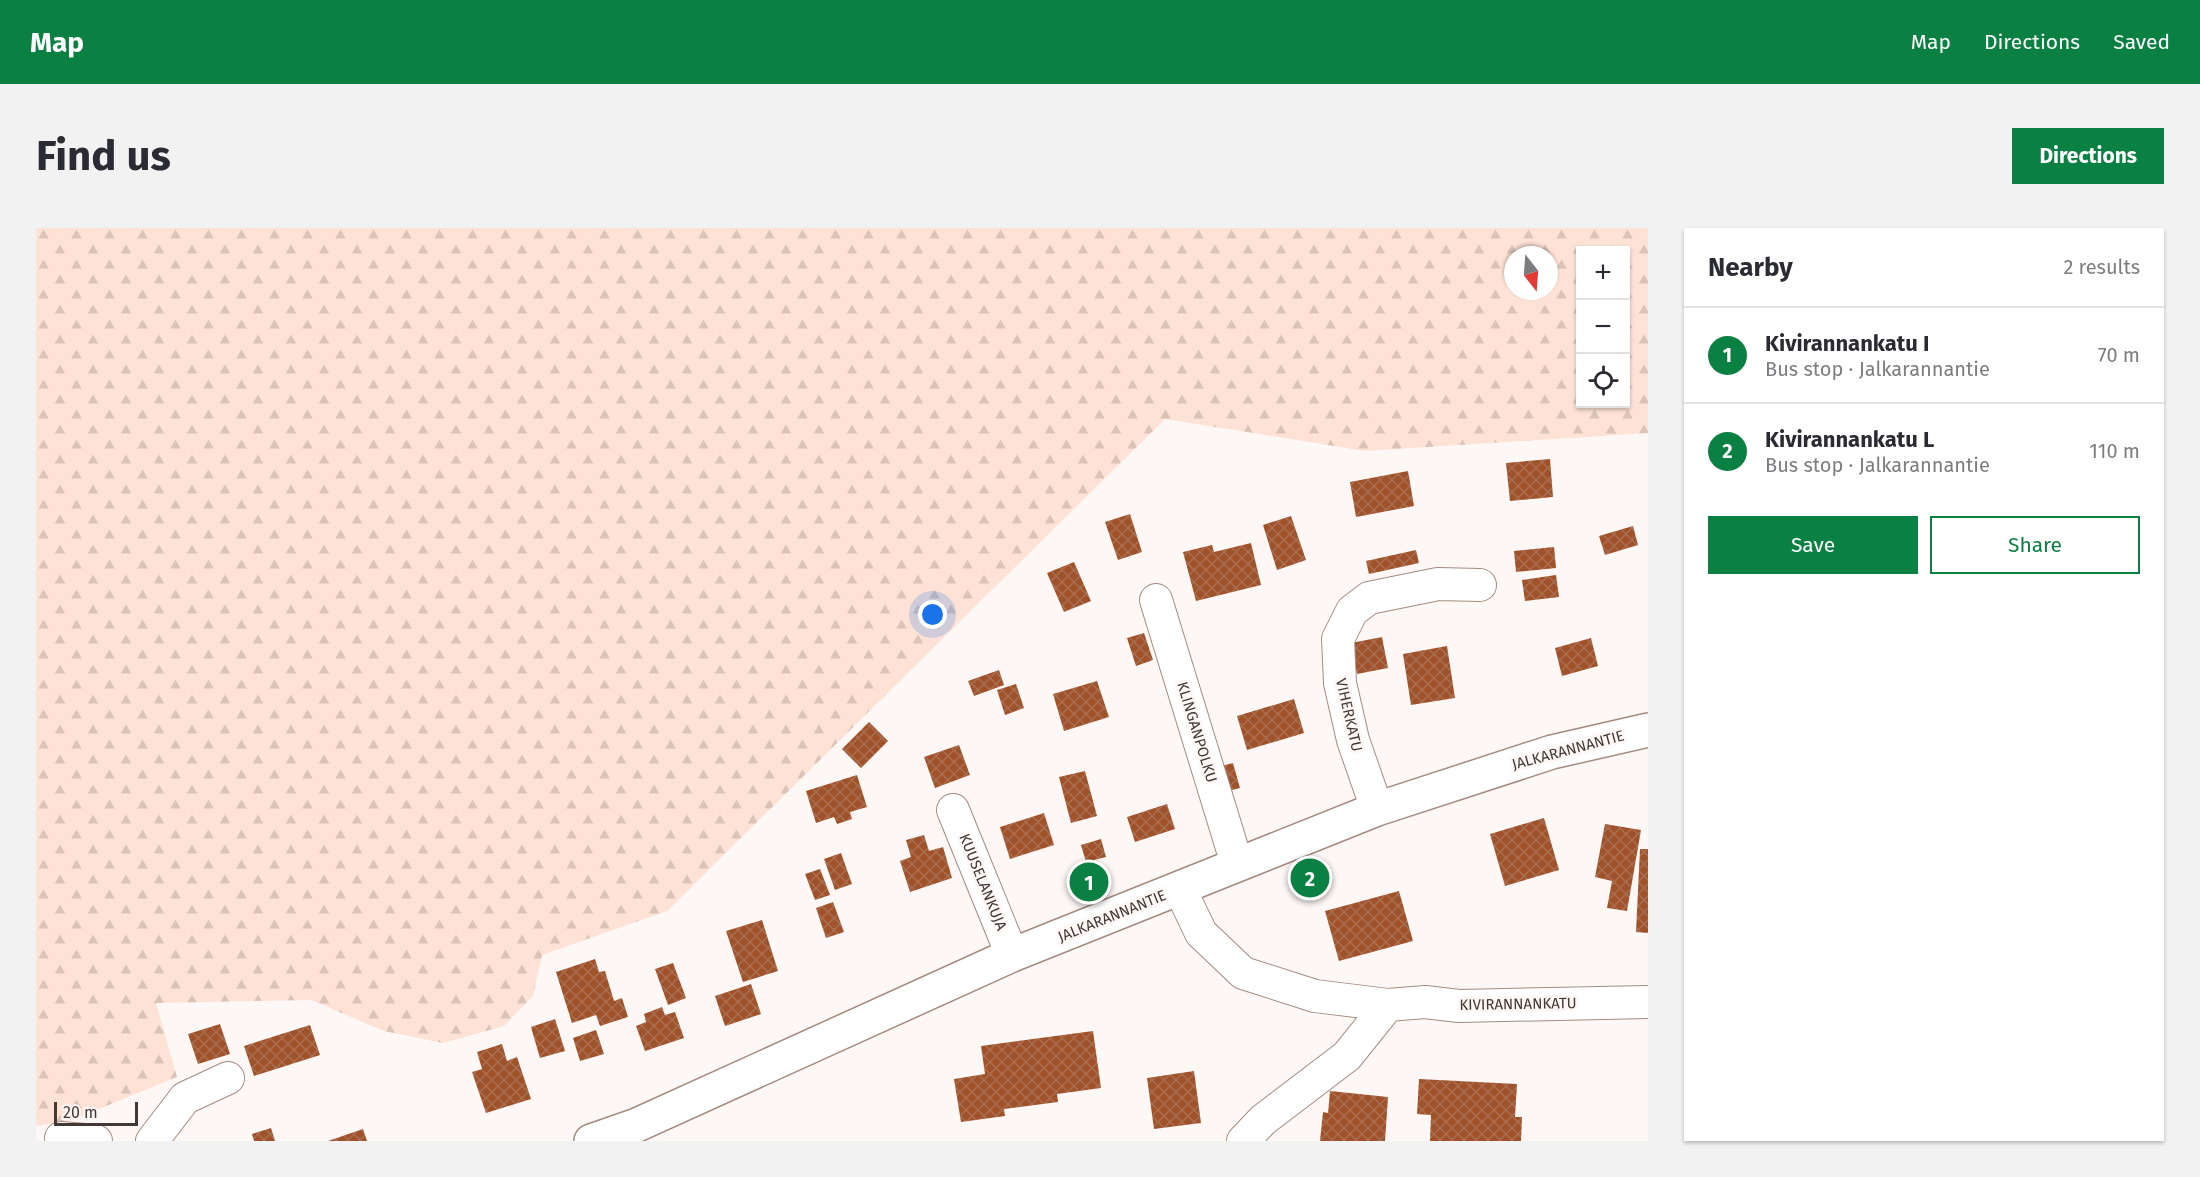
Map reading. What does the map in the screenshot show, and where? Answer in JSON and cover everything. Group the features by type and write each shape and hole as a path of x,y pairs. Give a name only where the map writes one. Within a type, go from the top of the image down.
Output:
{"main road":[{"name":"JALKARANNANTIE","path":"591,1141 637,1125 1012,955 1377,808 1552,752 1648,730"}],"street":[{"name":"VIHERKATU","path":"1377,808 1353,740 1340,683 1338,639 1352,611 1370,598 1438,584 1480,585"},
{"name":"KLINGANPOLKU","path":"1156,600 1237,864"},
{"name":"KUUSELANKUJA","path":"953,810 1012,955"},
{"name":"KIVIRANNANKATU","path":"1180,889 1201,933 1243,973 1315,996 1388,1005 1425,1002 1459,1006 1648,1002"},
{"path":"1243,1141 1263,1120 1347,1056 1388,1005"},
{"path":"152,1141 185,1098 228,1078"},
{"path":"61,1138 96,1141"}],"green space":[{"path":"36,228 1648,228 1648,433 1365,451 1165,419 667,911 542,955 533,996 504,1026 443,1043 384,1031 311,1000 156,1003 177,1077 72,1120 36,1126"}],"building":[{"path":"1550,459 1553,497 1510,501 1506,463"},
{"path":"1408,471 1414,506 1356,517 1350,482"},
{"path":"1130,514 1142,552 1118,560 1105,522"},
{"path":"1291,516 1306,560 1277,570 1263,525"},
{"path":"1633,526 1638,545 1605,555 1599,536"},
{"path":"1251,543 1261,585 1196,601 1183,552 1212,545 1214,552"},
{"path":"1554,547 1556,568 1516,572 1514,551"},
{"path":"1416,550 1419,563 1369,574 1366,561"},
{"path":"1074,562 1091,601 1064,612 1047,573"},
{"path":"1556,575 1559,597 1525,601 1522,580"},
{"path":"1144,633 1153,660 1136,666 1127,638"},
{"path":"1382,637 1388,668 1357,674 1351,643"},
{"path":"1591,638 1598,666 1562,676 1555,648"},
{"path":"1447,646 1455,698 1411,705 1403,654"},
{"path":"999,670 1004,685 974,696 968,681"},
{"path":"1097,681 1109,717 1064,731 1053,694"},
{"path":"1016,684 1024,708 1005,715 997,690"},
{"path":"1294,699 1304,733 1247,750 1237,716"},
{"path":"869,722 888,741 861,768 842,749"},
{"path":"959,745 970,775 935,788 924,757"},
{"path":"1233,763 1240,788 1224,792 1217,767"},
{"path":"1085,771 1097,816 1071,823 1059,777"},
{"path":"857,775 867,807 850,812 852,819 837,824 834,817 816,823 806,791"},
{"path":"1167,804 1175,829 1135,842 1127,817"},
{"path":"1044,813 1054,845 1010,859 1000,827"},
{"path":"1544,818 1559,870 1505,886 1490,834"},
{"path":"1605,824 1641,830 1627,911 1607,908 1612,881 1595,877"},
{"path":"924,835 929,851 943,847 952,878 910,892 900,861 911,857 906,840"},
{"path":"1101,839 1106,857 1086,862 1081,845"},
{"path":"1640,849 1648,849 1648,933 1636,932"},
{"path":"841,853 852,884 835,890 824,859"},
{"path":"820,869 830,895 815,900 805,874"},
{"path":"1399,891 1413,941 1339,961 1325,911"},
{"path":"833,902 844,932 826,938 816,908"},
{"path":"762,920 778,971 743,982 726,931"},
{"path":"595,959 599,972 605,971 614,1001 622,998 628,1017 600,1026 596,1015 572,1023 556,972"},
{"path":"673,963 686,998 668,1005 655,969"},
{"path":"751,984 761,1014 725,1026 715,996"},
{"path":"662,1007 665,1015 675,1012 684,1038 645,1051 636,1026 646,1022 644,1014"},
{"path":"555,1019 565,1051 540,1058 531,1027"},
{"path":"220,1024 230,1054 198,1064 188,1034"},
{"path":"310,1025 320,1055 254,1076 244,1046"},
{"path":"596,1030 604,1054 580,1061 573,1038"},
{"path":"1093,1031 1101,1088 1057,1094 1058,1102 1004,1109 1005,1116 961,1122 954,1079 985,1074 981,1046"},
{"path":"502,1044 507,1061 517,1057 531,1099 486,1113 472,1072 482,1069 477,1052"},
{"path":"1194,1071 1201,1123 1154,1129 1147,1078"},
{"path":"1419,1079 1517,1084 1515,1117 1522,1117 1521,1141 1430,1141 1431,1115 1417,1114"},
{"path":"1330,1091 1388,1097 1385,1141 1320,1141 1323,1112 1328,1113"},
{"path":"271,1128 275,1141 254,1141 252,1134"},
{"path":"363,1129 367,1141 328,1141"}],"place":[{"name":"Kivirannankatu L","path":"1310,878"},
{"name":"Kivirannankatu I","path":"1089,882"}]}
